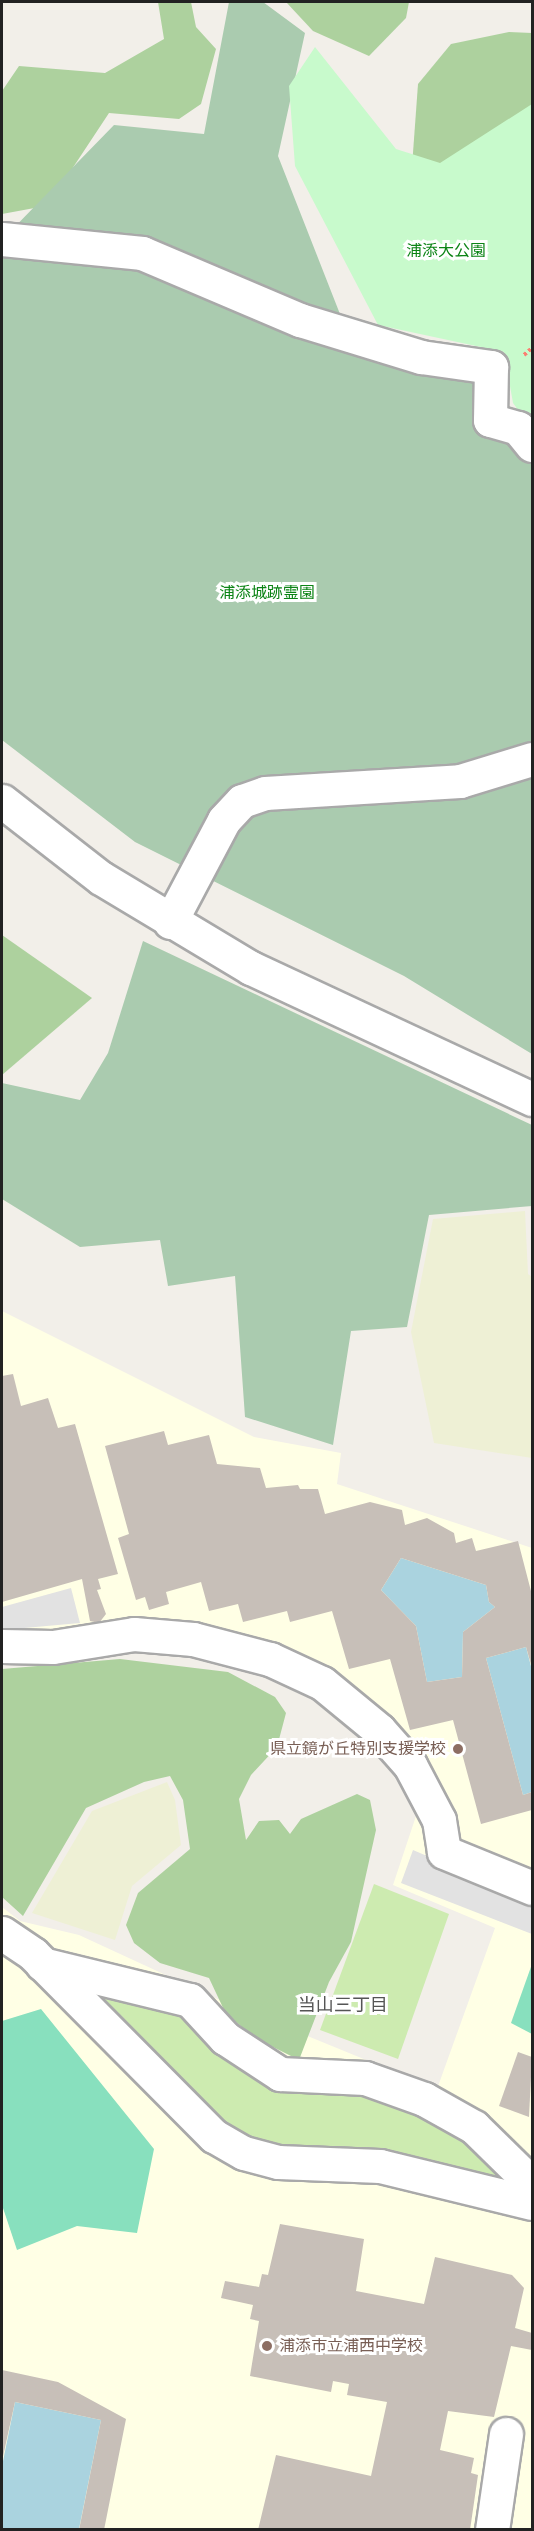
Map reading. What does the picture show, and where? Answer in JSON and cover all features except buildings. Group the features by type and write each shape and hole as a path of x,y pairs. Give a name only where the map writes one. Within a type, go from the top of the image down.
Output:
{"street":[{"path":"2,239 142,253 300,320 421,357 491,367 490,420 518,428 532,445"},
{"path":"170,922 224,820 242,801 265,793 460,781 532,759"},
{"path":"2,801 101,878 170,922 251,968 532,1099"},
{"path":"2,1646 52,1647 134,1634 193,1639 270,1659 322,1683 395,1748 410,1765 439,1820 444,1852 532,1888"},
{"path":"2,1933 42,1964 214,2136 244,2152 278,2162 380,2166 532,2203"},
{"path":"42,1964 190,2000 225,2038 280,2074 365,2078 424,2099 474,2127 532,2184"},
{"path":"492,2529 506,2434"}],"shaded area":[{"path":"525,1211 528,1274 532,1277 532,1458 434,1443 411,1332 433,1219"},
{"name":"浦添市立浦西中学校","path":"2,1311 254,1437 341,1453 337,1484 532,1548 532,2529 2,2529 2,1907 20,1921 79,1935 222,2001 437,2089 495,1928 393,1885 419,1807 366,1730 272,1670 200,1657 128,1651 2,1656"},
{"path":"71,1588 80,1623 2,1630 2,1607"},
{"path":"167,1782 175,1800 181,1845 132,1886 115,1940 32,1913 92,1811"},
{"path":"413,1850 532,1901 532,1934 401,1883"}],"green space":[{"path":"158,2 191,2 196,27 216,49 201,104 179,119 109,113 72,169 40,207 2,214 2,91 19,66 105,73 164,39"},
{"name":"浦添城跡霊園","path":"229,2 263,2 305,33 278,156 349,337 497,361 503,438 532,447 532,1054 404,976 135,842 2,740 2,240 114,125 204,134"},
{"path":"286,2 409,2 406,18 369,56 313,31"},
{"path":"509,32 532,33 532,282 411,180 418,84 451,44"},
{"name":"浦添大公園","path":"315,47 396,149 440,163 532,104 532,429 513,403 504,352 378,325 295,166 289,86"},
{"path":"2,935 92,998 2,1075"},
{"path":"143,941 532,1125 532,1206 429,1215 407,1327 351,1331 333,1445 245,1417 235,1276 168,1286 160,1240 80,1247 2,1199 2,1083 80,1100 108,1053"},
{"path":"120,1659 228,1672 275,1697 286,1713 277,1747 251,1775 239,1799 246,1840 259,1821 279,1820 290,1834 301,1819 357,1794 370,1800 376,1830 351,1942 329,1982 299,2060 253,2037 225,2012 209,1978 160,1963 134,1943 126,1925 138,1893 190,1849 183,1800 170,1776 144,1782 86,1808 23,1916 2,1897 2,1669"},
{"path":"374,1884 449,1914 398,2059 320,2030"},
{"path":"532,1964 532,2034 511,2023"},
{"path":"87,1986 182,2010 209,2037 363,2085 465,2139 516,2183 258,2143 226,2131"},
{"path":"41,2009 154,2149 137,2233 77,2226 17,2250 2,2205 2,2021"}],"water":[{"path":"401,1558 486,1585 489,1602 495,1607 463,1632 462,1677 427,1682 416,1626 381,1590"},
{"path":"526,1647 532,1670 532,1792 523,1795 486,1658"},
{"path":"15,2402 101,2420 79,2529 2,2530 2,2466"}],"place":[{"name":"県立鏡が丘特別支援学校","path":"458,1749"},
{"name":"浦添市立浦西中学校","path":"267,2346"}],"district":[{"name":"当山三丁目","path":"343,2005"}]}
